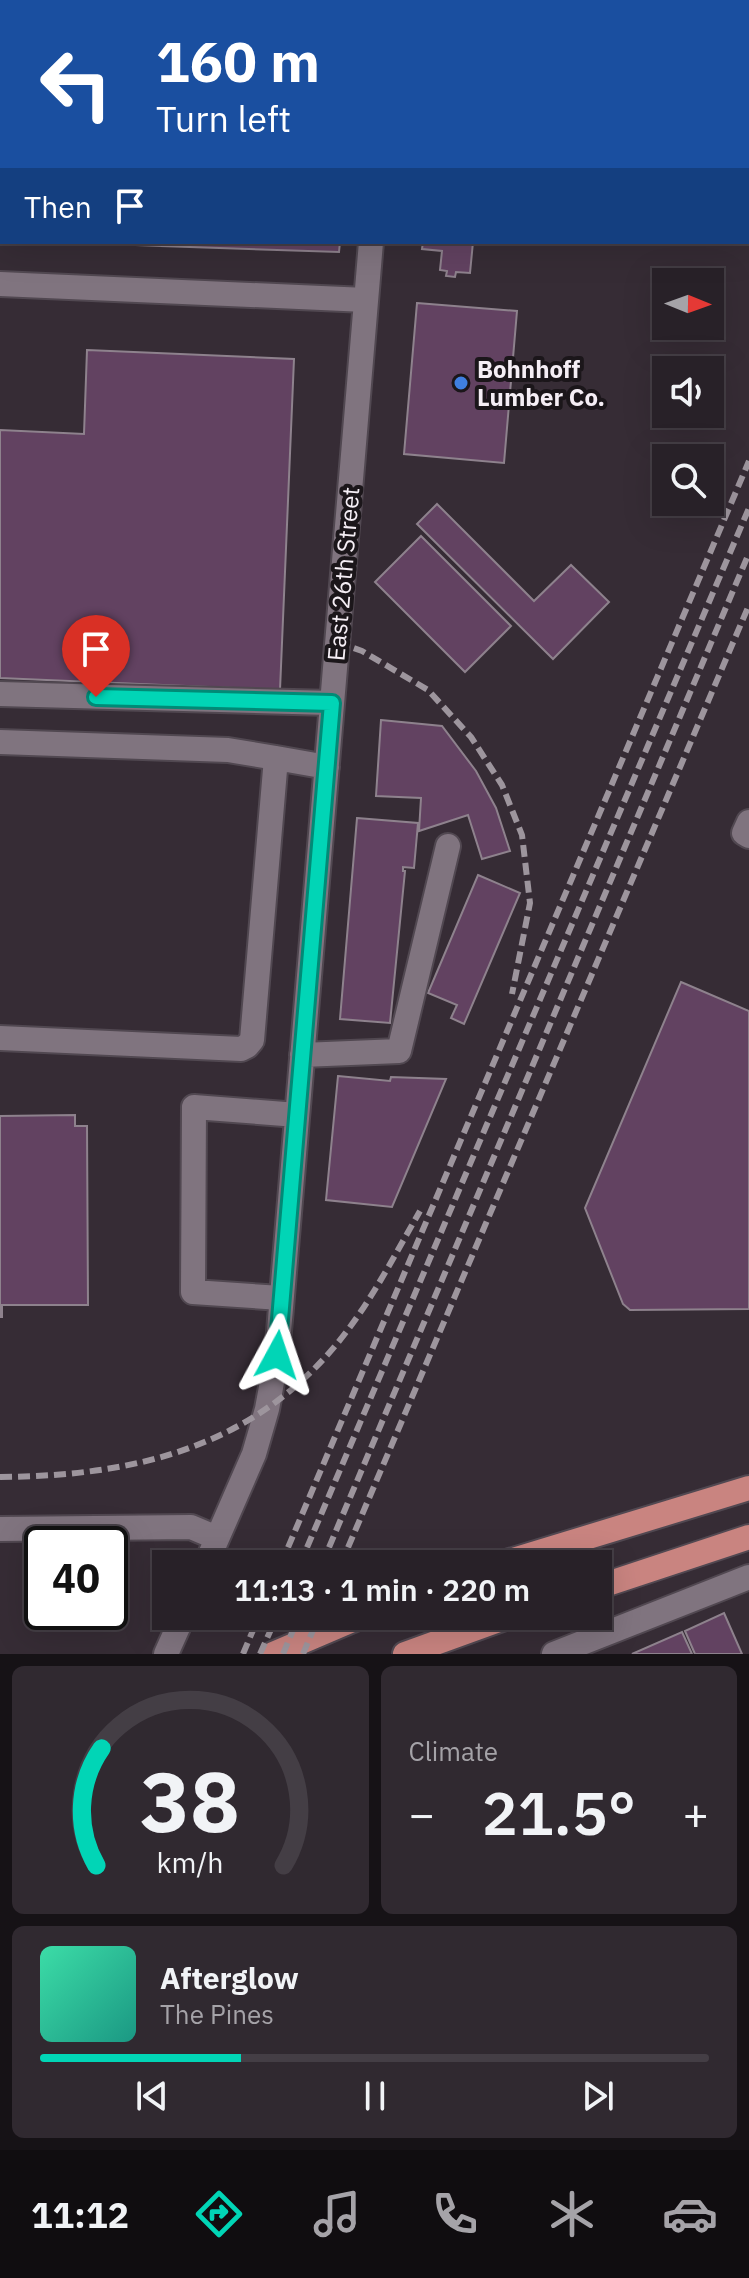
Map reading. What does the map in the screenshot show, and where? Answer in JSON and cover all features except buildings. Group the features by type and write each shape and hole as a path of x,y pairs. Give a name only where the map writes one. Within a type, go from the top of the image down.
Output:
{"main road":[{"path":"546,1550 749,1488"},
{"path":"612,1582 749,1537"},
{"path":"273,1654 329,1630"},
{"path":"405,1654 471,1630"}],"street":[{"name":"East 26th Street","path":"212,1550 254,1454 267,1409 277,1355 371,244"},
{"path":"0,284 366,300"},
{"path":"0,694 332,703"},
{"path":"0,742 228,750 327,767"},
{"path":"0,1038 241,1049 247,1046 252,1040 276,758"},
{"path":"749,822 744,833 749,836"},
{"path":"302,1055 399,1051 448,846"},
{"path":"281,1298 193,1292 194,1107 297,1115"},
{"path":"0,1529 191,1527 217,1538"},
{"path":"554,1654 749,1577"},
{"path":"166,1654 177,1630"}],"railway":[{"path":"287,1550 749,461"},
{"path":"306,1550 749,508"},
{"path":"328,1550 749,553"},
{"path":"347,1550 749,605"},
{"path":"337,642 362,651 428,690 471,737 502,785 522,835 530,903 512,994"},
{"path":"0,1477 100,1470 147,1461 193,1447 235,1427 275,1402 313,1370 347,1331 420,1211"},
{"path":"243,1654 253,1630"},
{"path":"260,1654 271,1630"},
{"path":"283,1654 293,1630"},
{"path":"303,1654 313,1630"}],"place":[{"name":"Bohnhoff Lumber Co.","path":"461,383"}],"route":[{"path":"96,697 332,703 277,1355"}]}
